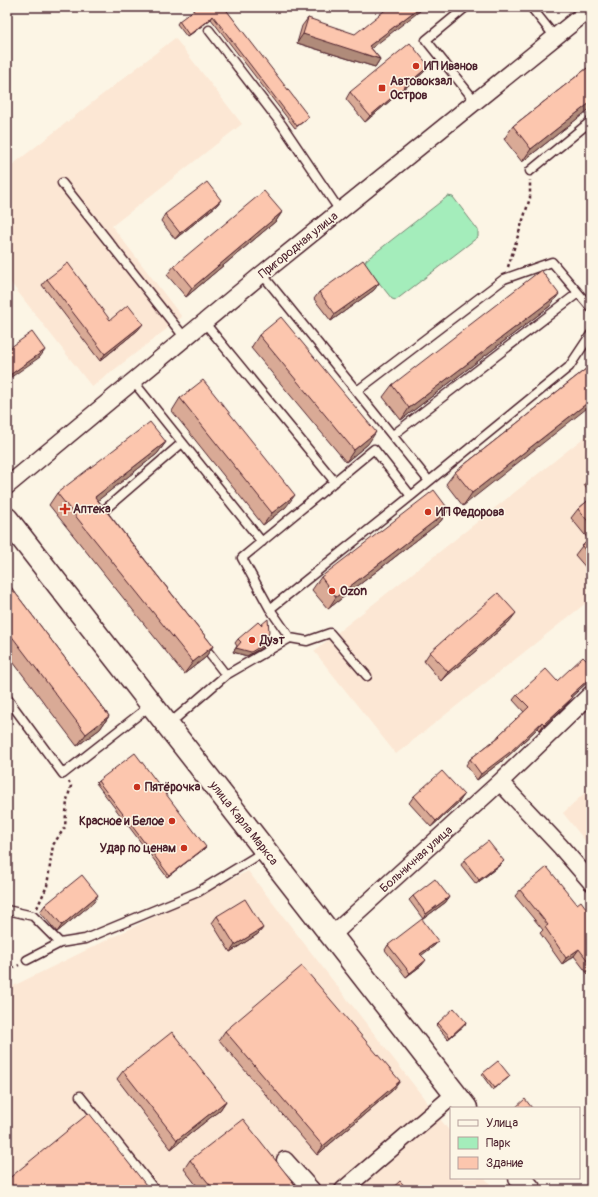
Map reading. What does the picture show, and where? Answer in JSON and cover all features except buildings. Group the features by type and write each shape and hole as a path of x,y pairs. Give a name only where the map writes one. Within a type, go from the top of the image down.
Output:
{"main road":[{"name":"улица Карла Маркса","path":"7,519 460,1101"},
{"path":"521,1179 530,1190"}],"street":[{"name":"Пригородная улица","path":"7,486 262,274 591,8"},
{"name":"Больничная улица","path":"331,936 500,782 591,694"},
{"path":"500,782 591,882"},
{"path":"343,1190 450,1109"},
{"path":"286,1160 312,1190"}],"lane":[{"path":"466,7 426,40 475,101"},
{"path":"531,7 555,37"},
{"path":"209,30 282,126 340,211"},
{"path":"530,171 591,121"},
{"path":"62,183 185,338"},
{"path":"357,391 504,279 552,262 591,308"},
{"path":"262,274 429,481"},
{"path":"393,435 578,293"},
{"path":"204,322 335,482"},
{"path":"270,609 569,367 591,334"},
{"path":"133,381 262,542"},
{"path":"111,525 102,512 182,443"},
{"path":"290,638 270,609 242,558 374,449 411,496"},
{"path":"168,725 226,675 290,638 307,641 330,633 367,676"},
{"path":"197,638 226,675"},
{"path":"7,698 63,774 152,705"},
{"path":"28,960 60,943 85,939 198,892 265,850"},
{"path":"7,910 33,916 60,943"},
{"path":"80,1096 155,1190"}],"path":[{"path":"504,279 530,198 530,171"},
{"path":"33,916 46,886 54,845 65,827 67,800 71,786 63,774"}],"shaded area":[{"path":"175,38 242,124 112,226 182,317 92,387 7,278 7,169"},
{"path":"591,432 591,599 396,754 314,651"},
{"path":"591,787 591,848 563,813"},
{"path":"248,871 450,1132 450,1179 486,1179 495,1190 7,1190 7,989"}],"green space":[{"path":"448,196 453,197 478,230 478,237 396,300 392,299 365,265 366,260"}],"place":[{"name":"ИП Иванов","path":"416,66"},
{"name":"Автовокзал Остров","path":"382,88"},
{"name":"Аптека","path":"65,509"},
{"name":"ИП Федорова","path":"428,512"},
{"name":"Ozon","path":"332,591"},
{"name":"Дуэт","path":"252,640"},
{"name":"Пятёрочка","path":"137,787"},
{"name":"Красное и Белое","path":"172,821"},
{"name":"Удар по ценам","path":"184,848"}]}
